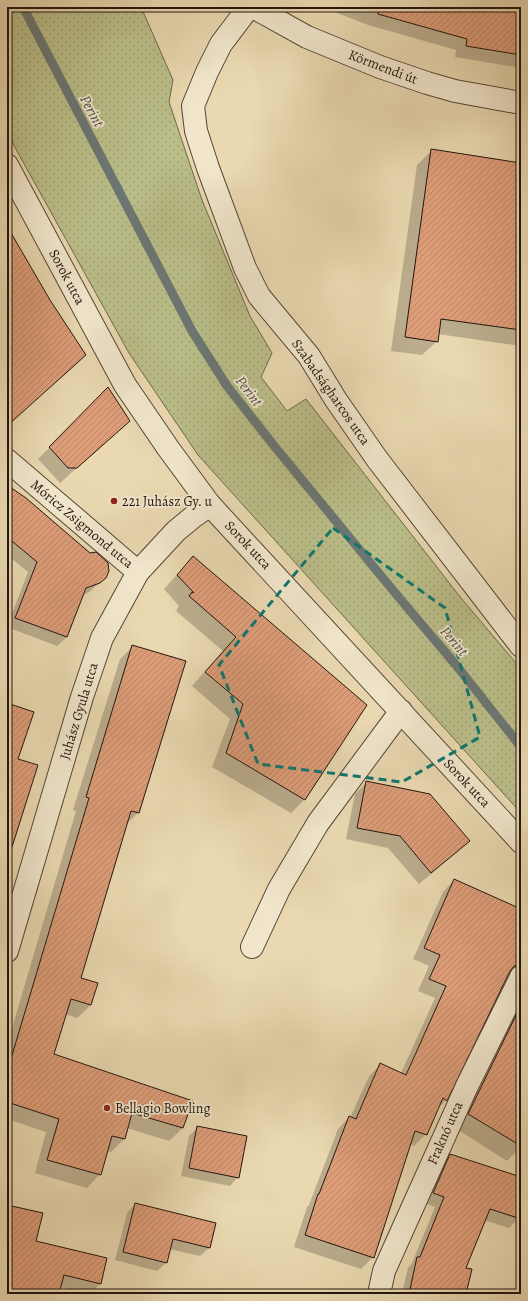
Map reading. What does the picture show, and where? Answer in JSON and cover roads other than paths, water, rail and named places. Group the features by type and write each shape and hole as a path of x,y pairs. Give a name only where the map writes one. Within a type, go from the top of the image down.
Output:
{"street":[{"name":"Szabadságharcos utca","path":"249,7 221,44 207,72 193,106 196,131 245,268 259,296 309,356 336,400 377,458 521,646"},
{"name":"Körmendi út","path":"253,7 307,37 380,67 455,91 521,103"},
{"name":"Sorok utca","path":"7,165 125,385 168,448 210,505 521,842"},
{"name":"Móricz Zsigmond utca","path":"7,460 138,572"},
{"name":"Juhász Gyula utca","path":"7,951 82,697 102,638 138,572 176,531 210,505"},
{"path":"252,947 279,889 318,823 401,711"},
{"name":"Fraknó utca","path":"379,1294 384,1270 463,1093 521,977"}],"waterway":[{"name":"Perint","path":"23,7 192,331 227,386 275,447 456,665 521,747"}],"place":[{"name":"221 Juhász Gy. u","path":"114,501"},
{"name":"Bellagio Bowling","path":"107,1108"}]}
